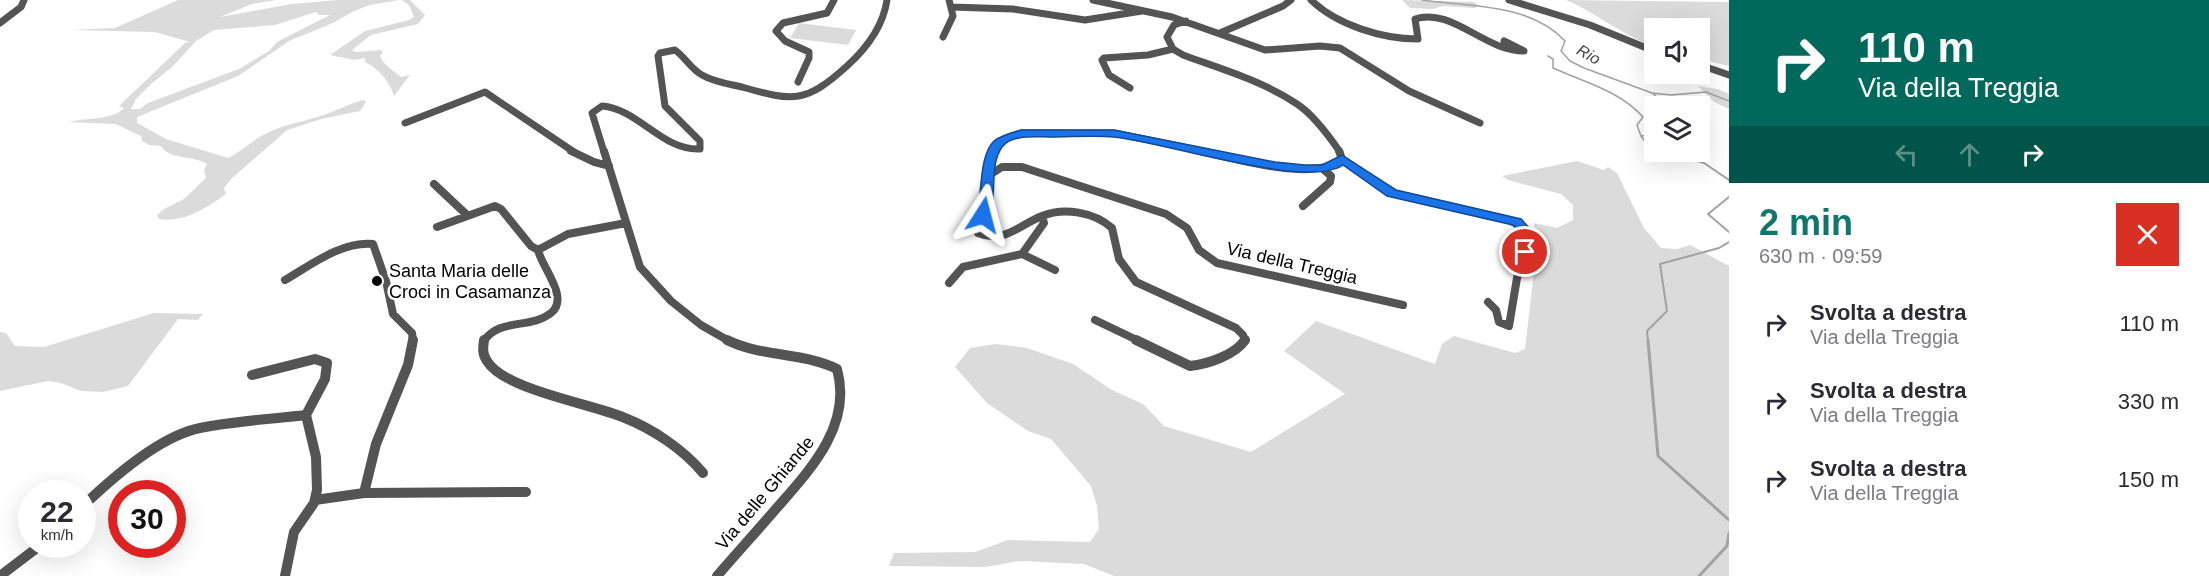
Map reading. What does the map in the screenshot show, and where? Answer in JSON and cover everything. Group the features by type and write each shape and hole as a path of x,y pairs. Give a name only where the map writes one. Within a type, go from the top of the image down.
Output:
{"street":[{"path":"0,23 21,8 24,0"},
{"path":"798,82 809,58 809,52 785,41 776,31 783,23 823,15 834,0"},
{"name":"Via delle Ghiande","path":"717,576 814,465 825,449 832,434 840,401 840,378 837,369 816,360 742,346 723,339 653,286 646,278 626,223 592,113 599,107 607,105 620,109 682,149 689,151 700,148 700,141 665,106 658,56 664,50 679,52 694,70 705,77 774,97 803,98 825,86 865,48 889,0"},
{"path":"1093,0 1148,10 1186,21 1265,50 1326,46 1340,48 1409,91 1480,123"},
{"path":"1220,33 1283,6 1291,0"},
{"path":"1311,0 1325,12 1385,34 1418,39 1415,19 1421,15 1432,16 1450,22 1493,46 1513,52 1524,51 1504,40"},
{"path":"1509,0 1590,25 1644,47"},
{"path":"943,37 953,16 950,3 1085,20 1148,10"},
{"path":"1186,21 1174,25 1167,38 1173,49 1203,63 1258,83 1299,105 1331,139 1342,159 1392,193 1509,220 1522,226 1525,231 1525,252 1517,278 1509,326 1499,322 1496,310 1488,302"},
{"path":"1130,88 1109,75 1102,60 1104,58 1155,54 1173,49"},
{"path":"1710,68 1729,75"},
{"path":"405,123 485,92 562,146 594,162 609,166"},
{"path":"1095,320 1190,366 1197,366 1231,351 1245,341 1236,328 1136,282 1118,256 1115,231 1096,218 1072,213 1042,216 1008,235 990,238 978,233 976,229 987,200 990,158 999,143 1021,133 1114,133 1275,165 1323,169 1342,159"},
{"name":"Via della Treggia","path":"988,176 1002,167 1032,169 1166,214 1187,228 1199,250 1217,263 1403,305"},
{"path":"1303,206 1330,182 1331,176 1323,169"},
{"path":"434,184 467,215"},
{"path":"437,227 490,206 501,209 531,246 538,250"},
{"path":"1022,254 1044,223 1042,216"},
{"path":"538,250 554,239 582,230 626,223"},
{"path":"285,280 322,258 361,243 373,244 386,281 393,314 412,333 413,341 408,365 376,444 364,493"},
{"path":"538,250 538,259 558,296 557,304 552,314 503,326 491,333 482,351 487,366 519,384 626,417 676,449 703,473"},
{"path":"949,283 963,267 1022,254 1055,270"},
{"path":"252,375 315,359 327,363 325,379 306,415 312,434 319,483 315,500 296,526 287,555 285,576"},
{"path":"96,494 121,470 167,442 198,428 306,415"},
{"path":"315,500 364,493 526,492"},
{"path":"0,576 24,558"}],"shaded area":[{"path":"178,0 276,0 252,4 220,17 292,4 338,0 399,0 370,5 354,11 333,23 289,41 238,76 137,117 137,123 166,139 228,158 274,130 324,115 353,103 363,100 366,102 360,111 321,119 287,130 231,179 224,188 226,194 195,213 169,220 159,219 157,215 184,199 206,178 204,170 207,164 175,155 161,146 149,145 142,141 141,136 116,124 69,122 106,117 119,112 124,108 119,106 185,43 190,42 155,32 70,30 115,28","holes":["316,12 319,15 330,15 277,42 269,51 239,69 148,103 140,109 131,109 136,99 172,67 196,41 214,30 275,25"]},
{"path":"402,0 410,0 425,15 418,24 371,35 352,50 356,52 381,50 383,53 380,55 381,58 388,67 401,77 410,75 394,96 386,81 379,72 365,62 365,58 354,60 330,55 365,31 414,17 409,5"},
{"path":"1402,0 1474,2 1478,5 1475,8 1443,6 1433,9 1410,8"},
{"path":"1566,0 1729,2 1729,66 1710,61 1710,18 1644,18 1644,42"},
{"path":"799,23 856,30 848,45 790,38"},
{"path":"1698,86 1718,89 1729,94 1729,109 1714,102"},
{"path":"1577,161 1604,170 1608,167 1617,173 1644,228 1661,248 1677,249 1690,245 1729,266 1729,576 1114,576 1084,564 1020,561 985,567 889,566 894,553 975,552 1008,540 1090,542 1099,529 1097,506 1091,486 1051,439 1028,431 987,403 955,367 970,348 996,344 1027,348 1073,364 1112,390 1143,404 1164,426 1251,452 1345,394 1284,351 1316,321 1435,364 1442,344 1454,336 1515,353 1525,349 1537,245 1534,223 1557,228 1573,220 1573,205 1561,194 1508,180 1502,176"},
{"path":"154,313 203,314 198,320 178,319 128,386 103,392 81,391 61,383 48,381 0,391 0,332 6,333 15,346 44,347"}],"waterway":[{"name":"Rio","path":"1422,0 1498,9 1535,20 1551,29 1565,41 1561,51 1570,61 1652,93"},
{"path":"1548,56 1553,59 1553,68 1601,88 1634,108 1643,117 1637,125 1641,136"},
{"name":"Rio","path":"1652,93 1671,95 1706,92 1729,101"},
{"path":"1652,93 1656,96"},
{"path":"1641,136 1644,140"},
{"path":"1701,162 1729,180"},
{"path":"1729,197 1708,214 1729,232"},
{"path":"1648,341 1647,331 1667,311 1660,264 1719,248 1729,242"},
{"path":"1648,340 1658,456 1729,520"},
{"path":"1699,576 1727,546 1729,533"}],"place":[{"name":"Santa Maria delle Croci in Casamanza","path":"377,281"}],"route":[{"path":"983,215 987,200 990,158 993,149 999,143 1021,133 1114,133 1305,169 1323,169 1342,159 1392,193 1517,222 1525,231 1525,252"}]}
